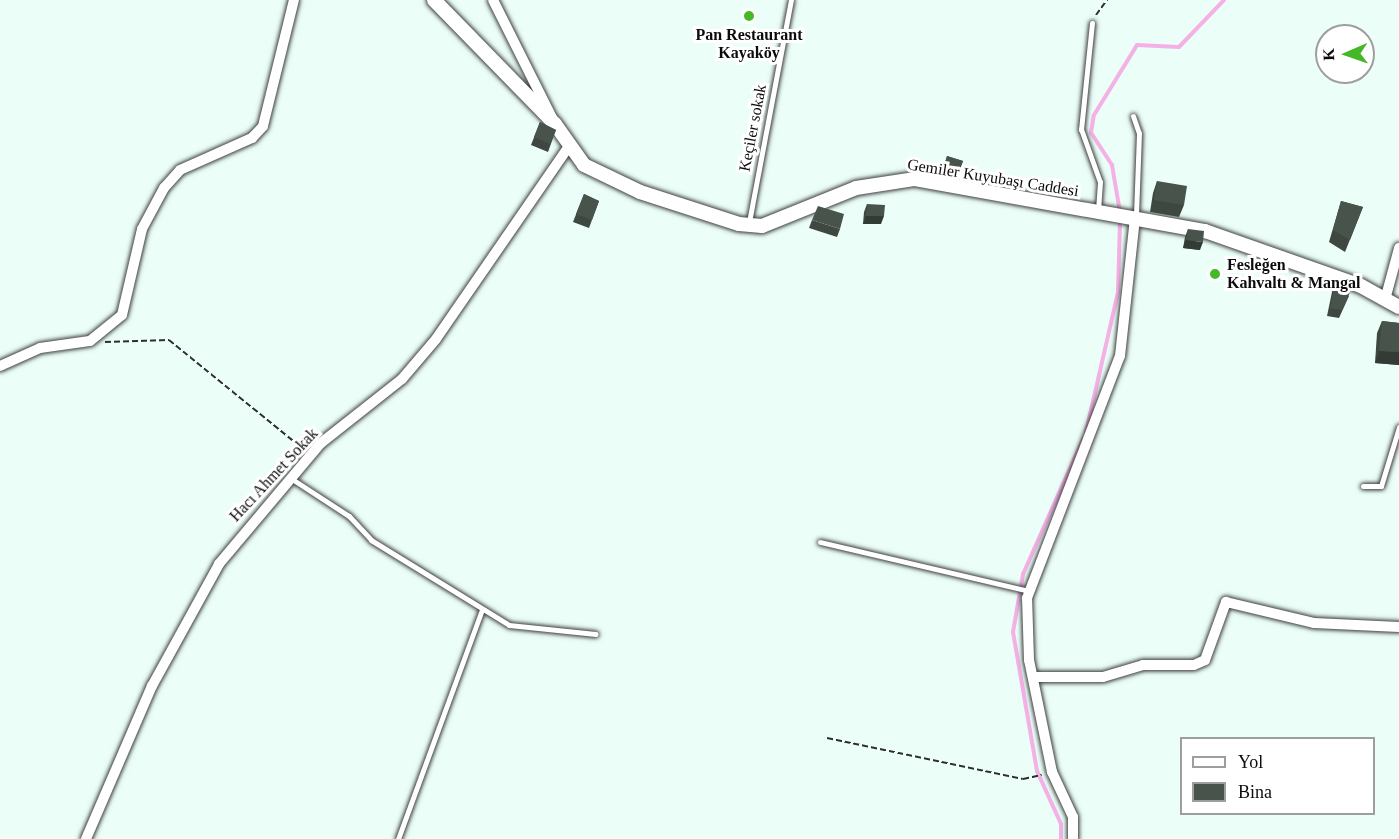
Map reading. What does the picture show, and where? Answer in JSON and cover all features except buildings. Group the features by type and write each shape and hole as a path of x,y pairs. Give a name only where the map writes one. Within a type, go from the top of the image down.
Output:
{"street":[{"path":"0,366 40,348 90,341 122,315 142,229 164,188 180,170 252,138 263,126 294,0"},
{"path":"434,0 555,124"},
{"path":"493,0 555,124 569,146"},
{"name":"Gemiler Kuyubaşı Caddesi","path":"569,146 584,165 640,192 748,225 781,220 855,188 904,179 1205,231 1386,296 1399,306"},
{"name":"Hacı Ahmet Sokak","path":"86,839 152,686 219,564 245,526 292,479 310,456 402,379 436,339 569,146"},
{"path":"1073,839 1073,817 1052,772 1025,634 1028,591 1049,530 1103,411 1120,356 1133,219"},
{"path":"1386,296 1399,249"},
{"path":"1033,677 1103,677 1143,665 1194,665 1205,660 1226,602 1314,623 1399,627"}],"lane":[{"name":"Keçiler sokak","path":"748,225 791,0"},
{"path":"1092,23 1081,129 1100,182 1105,214"},
{"path":"1133,116 1140,132 1133,219"},
{"path":"1363,486 1381,486 1399,427"},
{"path":"292,479 349,516 371,540 509,625 596,634"},
{"path":"820,542 1028,591"},
{"path":"398,839 482,610"}],"path":[{"path":"1092,23 1107,0"},
{"path":"90,341 169,340 310,456"},
{"path":"827,738 1031,777 1046,773"}],"waterway":[{"path":"1120,212 1112,165 1091,133 1094,115 1137,45 1179,47 1224,0"},
{"path":"1086,432 1118,292 1120,220"},
{"path":"1061,839 1061,824 1037,771 1013,632 1023,574 1083,439"}],"place":[{"name":"Pan Restaurant Kayaköy","path":"749,16"},
{"name":"Fesleğen Kahvaltı & Mangal","path":"1215,274"}]}
